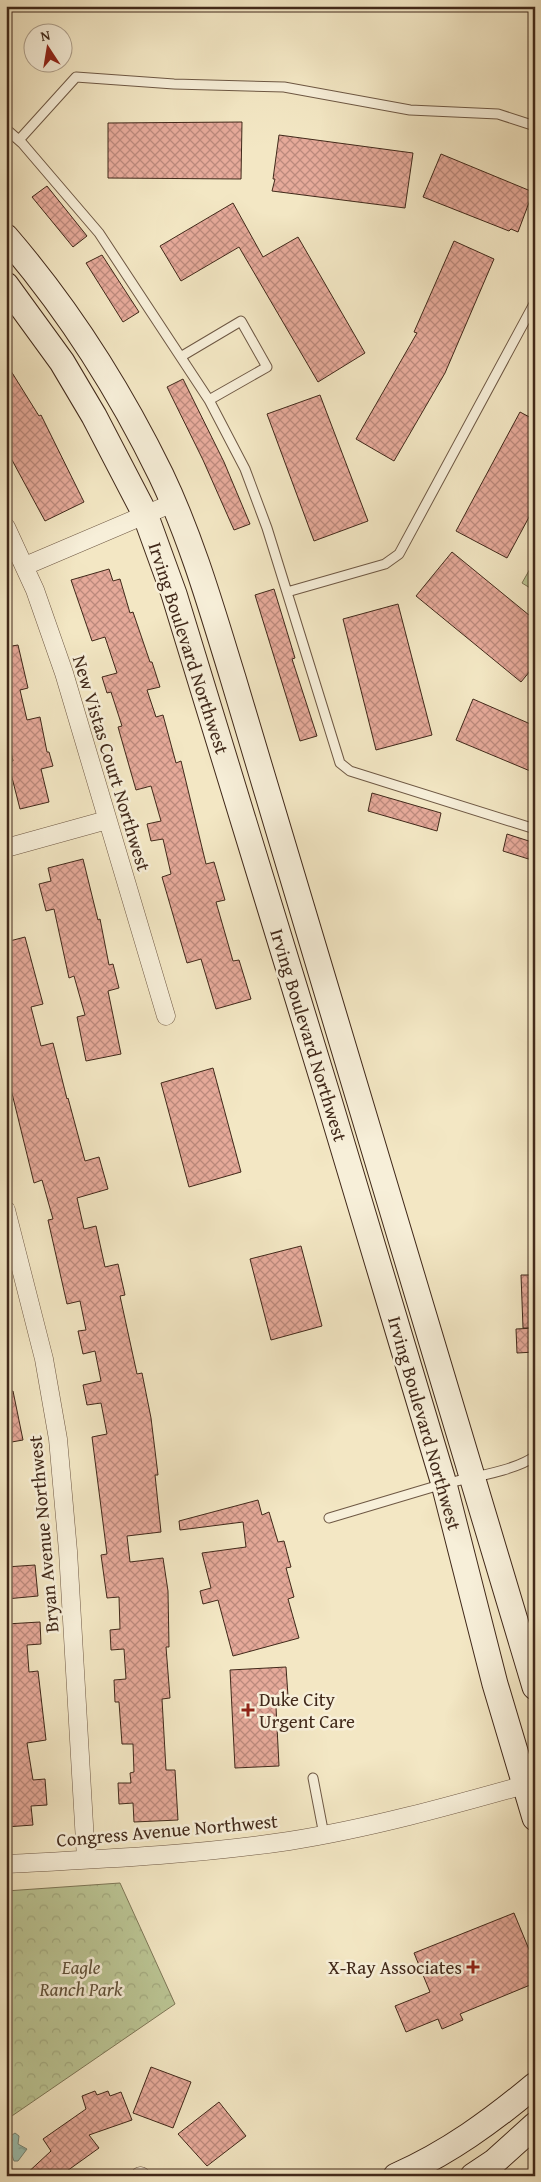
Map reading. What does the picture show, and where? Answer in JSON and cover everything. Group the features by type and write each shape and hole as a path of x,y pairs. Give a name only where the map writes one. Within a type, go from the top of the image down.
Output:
{"street":[{"name":"Irving Boulevard Northwest","path":"6,236 66,311 122,400 173,503 215,618 535,1687"},
{"name":"Irving Boulevard Northwest","path":"6,285 62,362 94,416 145,514 199,672 444,1484 493,1676 530,1784 535,1818"},
{"path":"25,566 173,503"},
{"name":"New Vistas Court Northwest","path":"6,527 25,566 64,673 166,1016"},
{"path":"6,848 107,820"},
{"name":"Bryan Avenue Northwest","path":"6,1210 44,1358 58,1439 68,1551 86,1859"},
{"name":"Congress Avenue Northwest","path":"6,1864 207,1851 324,1835 414,1816 530,1784"},
{"path":"396,2176 428,2161 468,2136 535,2085"},
{"path":"473,2176 494,2162 535,2125"},
{"path":"495,2176 535,2144"}],"lane":[{"path":"18,140 76,77 174,84 284,87 410,110 498,114 535,126"},
{"path":"6,129 18,140 99,233 182,356 209,400 245,469 267,528 337,757 344,768 535,829"},
{"path":"287,592 385,564 399,554 535,302"},
{"path":"182,356 241,321 267,367 209,400"},
{"path":"329,1518 444,1484 473,1478 534,1457 535,1468"},
{"path":"313,1778 324,1835"}],"green space":[{"path":"535,560 535,591 522,583"},
{"name":"Eagle Ranch Park","path":"120,1883 175,2004 6,2120 6,1891"}],"water":[{"path":"15,2133 19,2136 18,2144 27,2149 18,2161 14,2161 8,2145 9,2137"}],"building":[{"path":"242,122 241,179 108,178 108,123"},
{"path":"279,135 413,153 405,208 272,191"},
{"path":"441,154 533,192 518,232 511,229 509,231 423,197"},
{"path":"47,186 87,236 73,247 32,197"},
{"path":"233,203 263,257 298,237 365,353 318,382 239,247 181,281 160,246"},
{"path":"454,241 494,259 445,373 394,461 356,439 417,333 414,332"},
{"path":"102,255 139,312 123,322 86,263"},
{"path":"6,363 39,416 41,415 84,502 45,521 6,449"},
{"path":"183,379 224,462 250,524 234,530 203,460 167,387"},
{"path":"320,395 368,521 314,541 267,414"},
{"path":"520,412 535,420 535,506 507,558 456,531"},
{"path":"452,552 535,620 535,665 521,682 416,596"},
{"path":"109,569 113,581 120,579 130,613 133,612 150,662 152,662 160,687 147,690 156,717 163,715 176,763 181,761 206,864 214,862 225,900 216,902 233,961 239,960 251,999 216,1009 201,959 187,963 162,877 171,874 163,839 151,841 147,824 161,821 151,786 136,790 118,727 122,726 111,692 107,693 102,677 117,673 105,637 92,641 71,580"},
{"path":"274,589 295,658 292,659 317,736 300,741 255,595"},
{"path":"398,604 432,735 376,750 343,619"},
{"path":"18,645 28,688 20,690 27,720 40,717 47,752 49,752 53,766 41,769 49,802 20,809 8,762 13,761 6,729 6,647"},
{"path":"473,699 535,726 535,773 456,740"},
{"path":"372,793 441,813 437,831 368,811"},
{"path":"507,834 535,843 535,861 503,851"},
{"path":"83,859 98,920 100,919 109,965 113,964 119,988 108,991 121,1054 86,1061 77,1017 85,1015 74,976 69,978 54,909 46,911 39,884 51,881 48,868"},
{"path":"25,937 43,1004 31,1007 41,1046 53,1043 85,1161 99,1157 108,1189 77,1198 84,1229 96,1226 105,1267 118,1264 125,1295 120,1296 137,1374 142,1373 151,1418 158,1475 155,1475 161,1532 127,1536 130,1562 163,1558 168,1591 169,1647 166,1647 170,1698 162,1699 166,1770 175,1770 178,1820 134,1822 133,1803 119,1804 118,1783 131,1783 130,1773 134,1772 133,1744 122,1744 119,1702 115,1702 114,1680 126,1679 124,1649 111,1650 110,1630 120,1629 119,1597 107,1598 101,1555 107,1554 92,1437 107,1434 101,1403 87,1405 83,1385 101,1381 95,1351 83,1354 78,1331 86,1330 80,1301 67,1304 48,1220 53,1219 42,1180 34,1183 6,1069 6,942"},
{"path":"213,1068 241,1172 189,1187 161,1083"},
{"path":"301,1246 322,1326 271,1340 250,1259"},
{"path":"521,1275 535,1275 535,1328 523,1328"},
{"path":"535,1328 535,1352 517,1353 516,1329"},
{"path":"13,1391 23,1440 6,1443 6,1392"},
{"path":"258,1500 262,1515 269,1512 278,1542 284,1541 291,1567 286,1568 294,1597 288,1599 299,1638 233,1656 218,1600 203,1604 200,1591 211,1588 202,1553 246,1547 243,1522 180,1530 179,1521"},
{"path":"35,1565 38,1596 6,1599 6,1567"},
{"path":"40,1622 41,1644 27,1645 29,1672 38,1671 46,1740 27,1743 33,1780 45,1779 47,1805 31,1806 33,1825 6,1827 6,1624"},
{"path":"286,1667 288,1696 277,1697 276,1707 279,1766 235,1768 230,1670"},
{"path":"514,1913 535,1964 535,1983 460,2014 463,2020 442,2029 438,2019 406,2032 395,2006 430,1992 414,1953"},
{"path":"151,2067 191,2082 173,2128 133,2113"},
{"path":"95,2091 97,2095 108,2091 110,2096 121,2092 132,2120 89,2135 99,2148 60,2176 24,2176 51,2151 43,2139 86,2109 82,2096"},
{"path":"219,2102 246,2136 207,2166 178,2134"}],"place":[{"name":"Duke City Urgent Care","path":"248,1710"},
{"name":"X-Ray Associates","path":"473,1967"}]}
